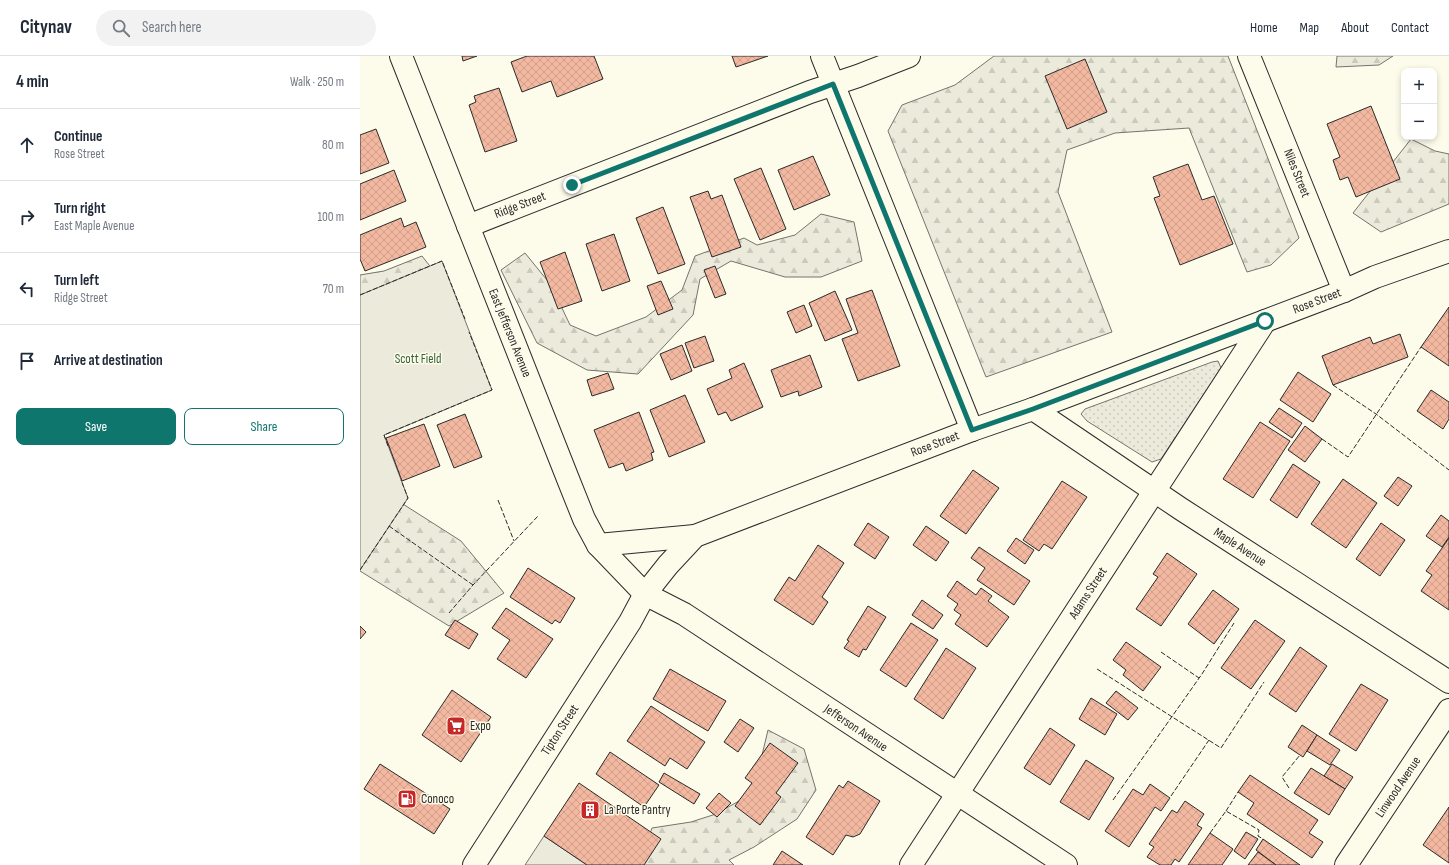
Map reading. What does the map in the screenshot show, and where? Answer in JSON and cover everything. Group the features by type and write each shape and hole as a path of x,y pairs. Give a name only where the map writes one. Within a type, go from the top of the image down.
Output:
{"street":[{"name":"East Jefferson Avenue","path":"401,56 584,519 598,545 645,594"},
{"path":"822,56 972,430"},
{"name":"Ridge Street","path":"468,226 833,84 909,56"},
{"name":"Niles Street","path":"1249,56 1344,290"},
{"name":"Rose Street","path":"645,594 668,565 695,536 972,430 1033,409 1265,321 1375,277 1449,251"},
{"name":"Adams Street","path":"911,865 1156,491 1265,321"},
{"name":"Maple Avenue","path":"1033,409 1449,682"},
{"path":"598,545 695,536"},
{"name":"Jefferson Avenue","path":"645,594 684,614 1066,865"},
{"name":"Tipton Street","path":"474,865 630,622 645,594"},
{"name":"Linwood Avenue","path":"1346,865 1449,710"}],"green space":[{"path":"994,56 1228,56 1299,238 1271,265 1247,272 1189,128 1115,133 1067,150 1058,192 1112,332 986,377 888,131 902,105 955,85"},
{"path":"1337,56 1393,56 1379,65 1336,67"},
{"path":"1410,140 1435,151 1449,154 1449,204 1381,232 1353,213"},
{"path":"821,214 854,222 862,261 821,277 785,277 731,261 700,279 693,315 638,374 587,370 537,343 501,270 525,253 551,285 570,325 596,336 646,317 682,290 695,256 744,238 757,245 795,235"},
{"path":"422,256 440,279 360,320 360,275 384,271"},
{"name":"Scott Field","path":"442,261 492,390 384,435 408,498 360,570 360,295"},
{"path":"1218,361 1221,368 1161,459 1152,462 1087,421 1081,414 1085,409"},
{"path":"360,488 384,492 461,541 504,593 449,626 360,571"},
{"path":"768,730 804,749 816,790 797,819 754,847 729,860 734,865 639,865 652,828 691,822 716,814 753,793"}],"shaded area":[{"path":"544,836 587,865 525,865"}],"building":[{"path":"462,56 477,56 463,61"},
{"path":"527,56 594,56 603,79 557,97 551,81 522,92 511,62"},
{"path":"732,56 768,56 736,67"},
{"path":"1085,59 1107,112 1067,129 1045,76"},
{"path":"499,88 517,141 485,152 469,105 476,102 474,96"},
{"path":"1371,106 1400,179 1356,197 1348,177 1340,180 1333,160 1340,157 1327,124"},
{"path":"376,129 389,163 360,174 360,135"},
{"path":"813,156 830,195 794,210 778,170"},
{"path":"1188,164 1202,200 1214,196 1233,244 1180,265 1154,198 1160,196 1153,177"},
{"path":"761,168 786,229 760,240 734,179"},
{"path":"394,170 406,201 360,220 360,184"},
{"path":"708,191 711,199 722,195 741,247 712,257 690,197"},
{"path":"663,207 685,264 658,274 636,218"},
{"path":"401,218 404,227 416,222 426,247 365,271 360,259 360,235"},
{"path":"614,234 630,281 602,291 586,244"},
{"path":"565,252 582,301 558,309 540,262"},
{"path":"715,266 726,294 715,298 704,270"},
{"path":"661,281 673,309 658,315 647,286"},
{"path":"872,290 900,366 858,381 842,339 858,333 846,299"},
{"path":"835,291 852,330 825,341 809,303"},
{"path":"804,305 812,326 796,333 787,312"},
{"path":"1449,307 1449,366 1421,347"},
{"path":"1400,334 1408,357 1333,385 1322,356 1370,337 1373,344"},
{"path":"705,336 714,361 694,368 685,343"},
{"path":"682,345 692,371 671,380 660,354"},
{"path":"810,355 822,387 799,396 798,391 781,397 771,370"},
{"path":"744,363 763,407 731,421 726,412 718,415 707,389 732,378 729,370"},
{"path":"1298,372 1331,394 1313,422 1280,400"},
{"path":"608,373 614,389 592,396 587,380"},
{"path":"1431,390 1449,402 1449,419 1443,429 1417,411"},
{"path":"685,395 705,442 669,457 650,410"},
{"path":"1279,408 1302,423 1292,438 1269,422"},
{"path":"639,412 654,452 651,453 653,460 626,471 623,463 609,468 594,430"},
{"path":"465,414 482,457 454,468 437,425"},
{"path":"1260,422 1290,441 1253,498 1223,479"},
{"path":"424,424 440,466 402,481 386,438"},
{"path":"1305,426 1322,439 1305,462 1288,450"},
{"path":"1293,464 1320,482 1297,518 1270,500"},
{"path":"973,470 999,488 966,534 940,516"},
{"path":"1398,477 1412,486 1398,506 1384,496"},
{"path":"1343,479 1377,503 1346,548 1311,524"},
{"path":"1062,481 1087,497 1052,549 1044,544 1039,551 1023,540"},
{"path":"1441,515 1449,521 1449,537 1442,547 1426,536"},
{"path":"868,523 889,537 875,559 854,545"},
{"path":"1381,523 1405,540 1380,576 1356,559"},
{"path":"926,526 949,542 936,561 913,545"},
{"path":"1016,538 1034,550 1025,564 1007,551"},
{"path":"1449,538 1449,610 1421,591 1432,575 1426,571"},
{"path":"818,545 844,563 822,597 828,602 813,625 774,600 789,577 795,581"},
{"path":"979,547 1030,581 1014,605 977,580 985,568 971,558"},
{"path":"1167,553 1197,574 1161,626 1136,609 1158,577 1153,574"},
{"path":"528,568 575,598 560,623 555,620 552,624 510,597"},
{"path":"957,581 976,595 981,588 992,596 988,601 1009,617 987,647 955,624 961,615 954,610 958,604 947,596"},
{"path":"1213,590 1239,609 1214,644 1188,624"},
{"path":"922,600 943,615 933,629 912,615"},
{"path":"868,606 886,617 866,650 863,649 859,657 844,648 849,641 847,640"},
{"path":"506,608 553,639 526,678 497,659 510,640 492,628"},
{"path":"455,620 478,634 469,649 445,635"},
{"path":"1255,620 1285,641 1251,689 1221,668"},
{"path":"911,623 938,640 906,687 880,670"},
{"path":"360,626 366,632 360,639"},
{"path":"1126,642 1161,667 1143,691 1123,675 1126,670 1113,660"},
{"path":"1300,647 1327,666 1296,712 1269,694"},
{"path":"946,648 976,668 943,719 914,699"},
{"path":"670,669 726,701 708,731 653,699"},
{"path":"1361,684 1388,700 1356,751 1329,734"},
{"name":"Expo","path":"452,690 491,717 461,762 422,735"},
{"path":"1116,691 1138,708 1128,720 1106,703"},
{"path":"1091,698 1117,714 1105,735 1079,719"},
{"path":"651,706 705,742 687,769 670,758 665,766 627,741"},
{"path":"740,719 754,728 738,752 724,742"},
{"path":"1302,725 1317,735 1303,757 1288,747"},
{"path":"1050,728 1075,745 1050,785 1024,768"},
{"path":"1317,735 1340,750 1330,765 1307,751"},
{"path":"770,743 798,763 776,793 781,797 760,825 735,806 752,783 745,778"},
{"path":"610,752 659,785 644,807 596,774"},
{"path":"1086,760 1114,778 1089,820 1060,802"},
{"name":"Conoco","path":"380,764 450,809 434,834 364,789"},
{"path":"1332,764 1353,777 1345,789 1324,776"},
{"path":"1311,768 1345,789 1329,815 1294,793"},
{"path":"664,773 700,794 694,804 659,782"},
{"path":"1250,775 1318,820 1309,833 1323,842 1312,858 1247,814 1254,803 1238,792"},
{"path":"848,781 880,801 860,834 853,837 846,835 833,855 806,837 839,785 843,788"},
{"name":"La Porte Pantry","path":"579,783 661,839 644,865 587,865 544,836"},
{"path":"1150,784 1170,798 1161,811 1155,807 1129,847 1105,831 1133,789 1143,795"},
{"path":"719,793 731,803 717,817 706,808"},
{"path":"1185,801 1204,814 1197,825 1202,828 1179,862 1175,859 1171,865 1160,865 1147,857 1154,847 1149,844 1172,810 1177,813"},
{"path":"1449,807 1449,863 1423,845"},
{"path":"1246,832 1258,839 1245,859 1234,851"},
{"path":"1210,833 1233,849 1222,865 1188,865"},
{"path":"1263,839 1300,865 1276,865 1256,850"},
{"path":"782,851 803,865 773,865"},
{"path":"1258,852 1276,865 1248,865"}],"fence":[{"path":"360,295 442,261 465,319"},
{"path":"388,446 384,435 492,390 469,332"},
{"path":"1322,439 1348,457 1421,347"},
{"path":"1333,385 1376,414 1449,470"},
{"path":"360,570 408,498 401,480"},
{"path":"498,500 514,541"},
{"path":"449,613 473,585 538,516"},
{"path":"389,526 473,585"},
{"path":"1113,800 1202,674 1234,623"},
{"path":"1161,652 1199,678"},
{"path":"1097,669 1221,748 1264,682"},
{"path":"1171,796 1209,740"},
{"path":"1289,788 1282,777 1300,755"},
{"path":"1226,811 1238,792"},
{"path":"1210,833 1226,811 1259,830 1258,836 1263,839"}],"place":[{"name":"Expo","path":"456,726"},
{"name":"Conoco","path":"407,799"},
{"name":"La Porte Pantry","path":"590,810"}],"route":[{"path":"572,185 833,84 972,430 1033,409 1265,321"}]}
